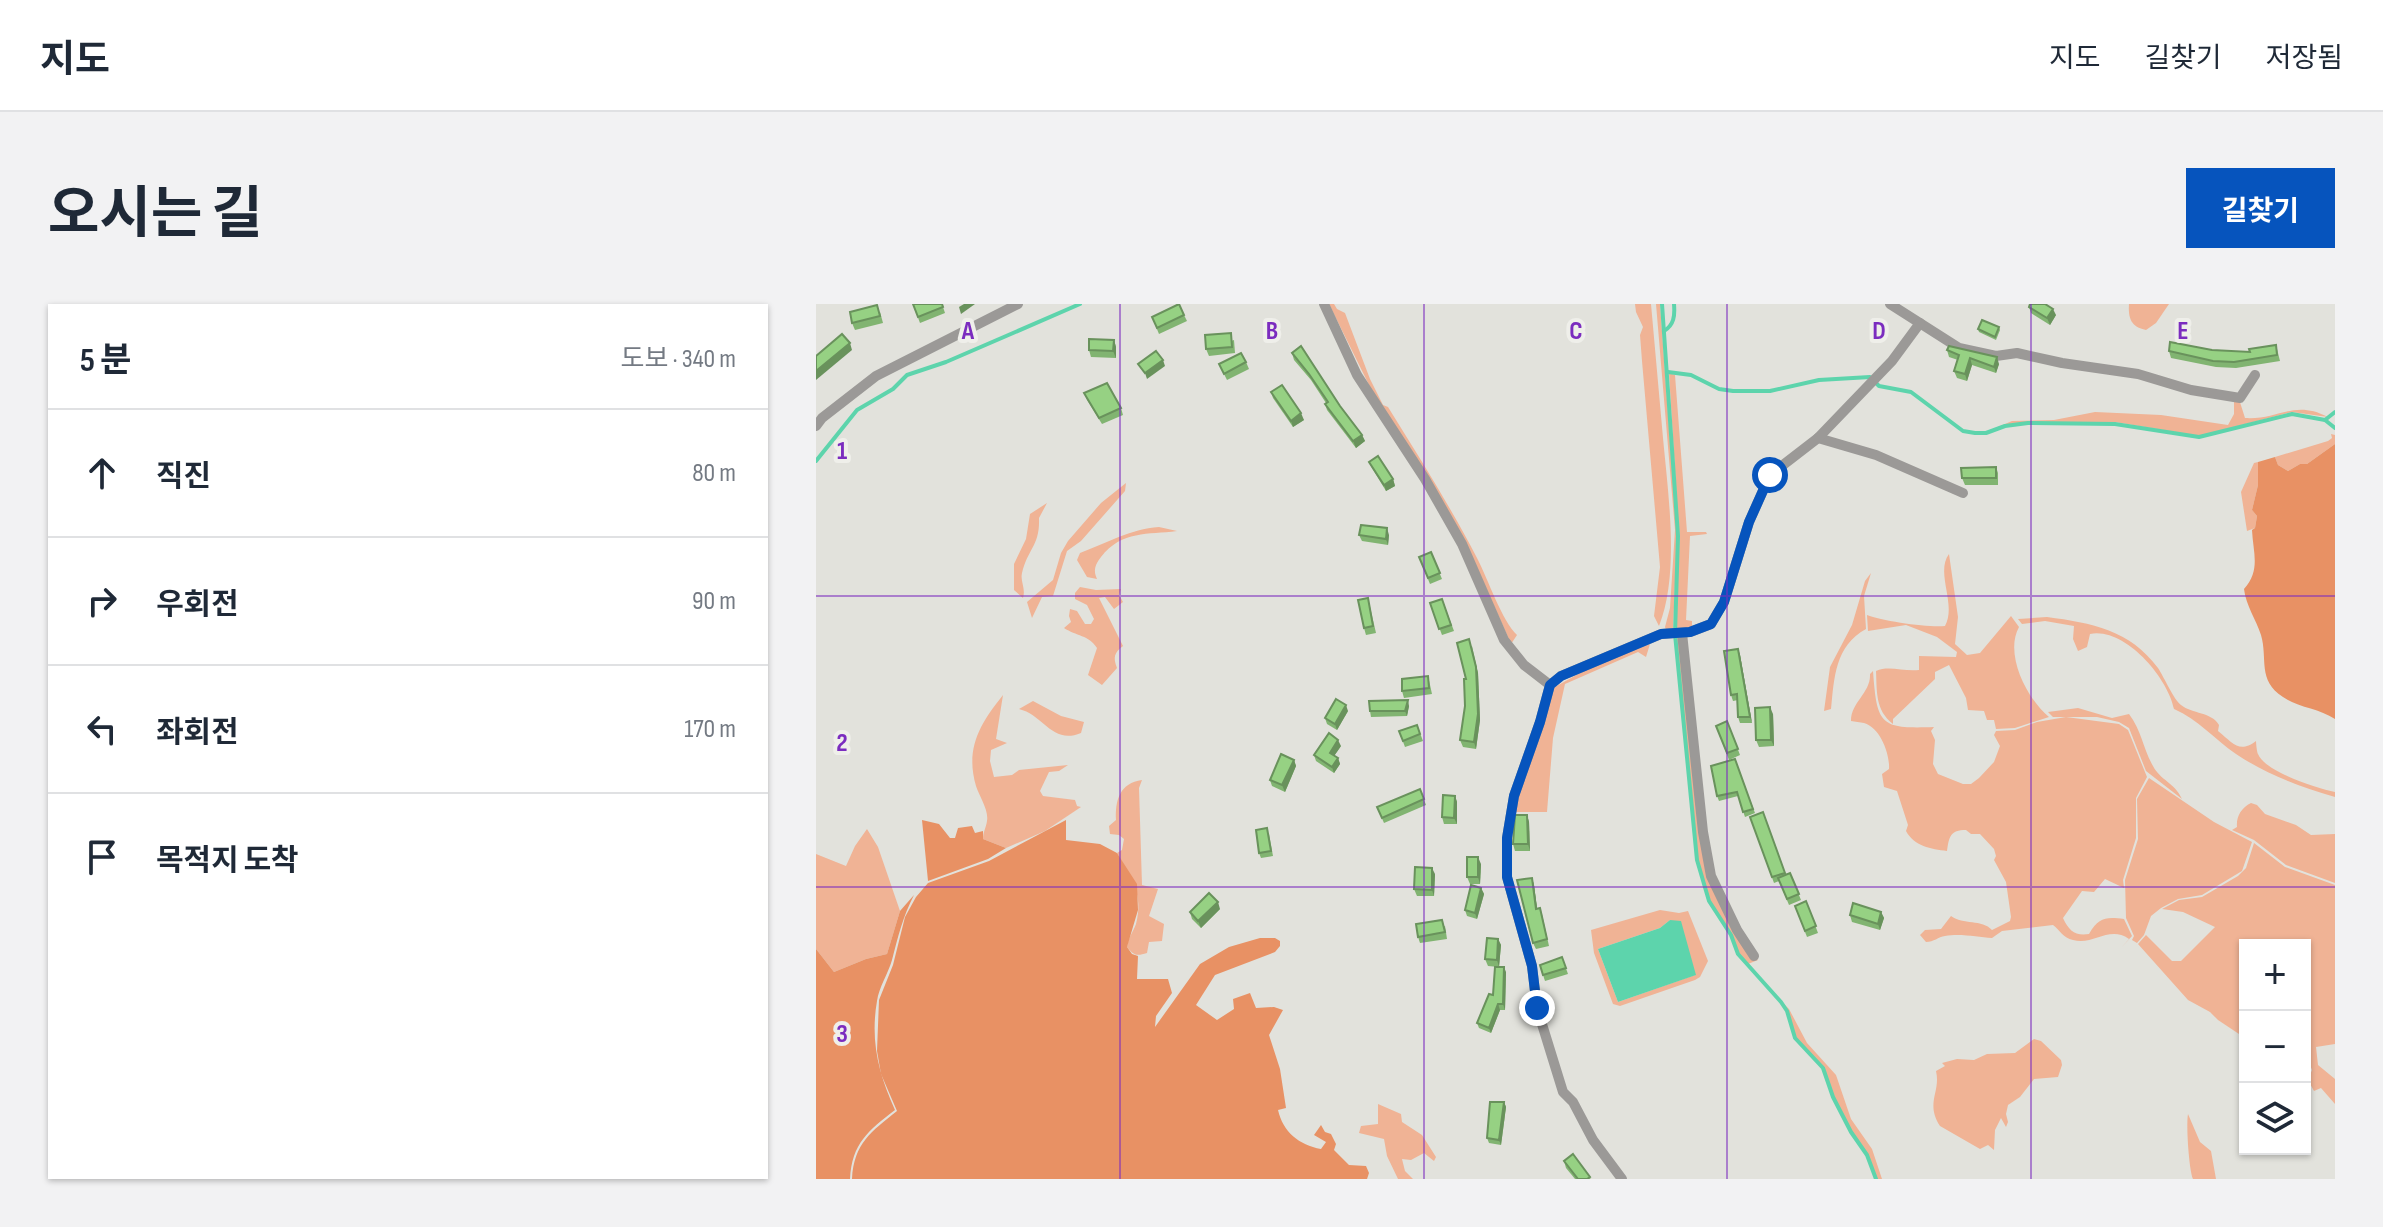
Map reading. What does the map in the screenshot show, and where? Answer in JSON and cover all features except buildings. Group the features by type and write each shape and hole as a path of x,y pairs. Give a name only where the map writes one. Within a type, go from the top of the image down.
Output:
{"street":[{"path":"816,426 876,376 1018,304"},
{"path":"1324,304 1357,375 1425,479 1462,544 1504,640 1524,665 1550,685"},
{"path":"1890,304 1959,348 1996,356 2017,353 2138,374 2191,390 2240,398 2255,375"},
{"path":"1622,1179 1593,1140 1573,1102 1563,1092 1537,1008 1532,966 1507,877 1507,838 1514,796 1550,685 1561,676 1661,634 1703,628 1717,616 1762,489 1779,466 1818,438 1892,361 1920,323"},
{"path":"1818,438 1876,455 1963,493"},
{"path":"1682,633 1703,832 1711,876 1720,898 1754,956"}],"shaded area":[{"path":"1329,304 1334,304 1345,313 1383,405 1388,407 1467,539 1501,610 1517,635 1511,644 1471,554 1371,389"},
{"path":"1635,304 1651,304 1671,533 1669,582 1659,626 1654,616 1660,567 1640,335 1643,327"},
{"path":"1656,304 1660,304 1677,536 1673,631 1667,632 1675,530"},
{"path":"2129,304 2169,304 2156,323 2146,330 2132,321"},
{"path":"1669,373 1675,375 1687,532 1707,534 1690,536 1686,620 1692,621 1692,629 1676,632 1679,536"},
{"path":"2234,398 2239,399 2245,418 2296,410 2328,417 2292,412 2199,436 2115,422 2027,422 1986,432 2012,421 2054,420 2095,412 2161,415 2228,425 2234,414"},
{"path":"2331,434 2335,435 2335,444 2307,464 2300,464 2288,471 2278,465 2275,457 2328,441 2332,438"},
{"path":"2335,444 2335,719 2289,701 2270,684 2266,676 2261,635 2244,589 2254,568 2252,530 2257,516 2252,510 2258,485 2258,462 2275,457 2278,465 2288,471 2300,464 2307,464"},
{"path":"2258,462 2258,485 2252,510 2257,516 2255,528 2247,531 2241,492 2254,463"},
{"path":"1126,483 1125,491 1081,541 1067,551 1053,596 1042,597 1032,618 1027,602 1053,580 1068,541 1101,503"},
{"path":"1047,503 1039,518 1036,541 1024,565 1023,598 1014,590 1014,564 1026,539 1030,514"},
{"path":"1159,527 1177,531 1136,535 1118,542 1097,563 1097,579 1087,577 1077,560 1080,553 1119,537"},
{"path":"1949,554 1958,617 1955,644 1967,655 1980,653 2011,616 2019,627 2014,650 2020,675 2033,699 2049,717 2015,728 1996,729 1994,720 1987,720 1984,711 1968,710 1966,698 1949,665 1935,672 1935,679 1893,719 1893,724 1883,713 1878,700 1876,671 1919,670 1919,656 1956,657 1957,652 1937,637 1906,625 1868,631 1867,615 1906,624 1945,626 1949,608 1944,570"},
{"path":"1871,573 1864,596 1866,629 1848,644 1842,654 1835,675 1831,709 1824,711 1830,667 1852,625 1865,581"},
{"path":"1080,587 1121,589 1119,595 1123,602 1114,609 1105,597 1099,598 1123,646 1115,656 1117,668 1102,685 1088,675 1097,648 1086,638 1064,628 1071,622 1070,609 1077,611 1085,624 1091,624 1094,619 1087,605 1075,599"},
{"path":"2047,617 2109,630 2135,645 2158,668 2181,705 2212,718 2219,725 2218,731 2240,747 2256,741 2258,754 2270,767 2335,792 2335,797 2259,768 2174,709 2154,670 2143,657 2117,638 2090,634 2087,647 2078,651 2073,639 2074,626 2045,621 2022,624 2018,619"},
{"path":"1676,636 1679,636 1710,877 1758,960 1748,964 1709,901 1698,859"},
{"path":"1650,644 1646,657 1638,652 1565,684 1553,738 1547,812 1513,812 1553,688 1589,668"},
{"path":"1873,671 1877,703 1885,720 1902,727 1934,727 1931,731 1935,740 1933,764 1938,774 1963,784 1971,784 1994,762 2000,746 1994,735 1996,731 2015,730 2066,717 2119,724 2128,730 2147,777 2136,798 2136,838 2123,880 2124,888 2105,879 2094,892 2082,891 2063,918 2073,932 2080,934 2089,934 2104,919 2124,919 2132,936 2121,948 2129,939 2122,935 2073,940 2053,925 2002,931 1992,938 1951,935 1926,942 1920,935 1925,930 1941,929 1951,916 1983,924 1992,930 2010,921 2006,882 1994,860 1994,849 1980,834 1971,834 1966,830 1953,833 1947,851 1929,848 1909,836 1897,791 1884,787 1882,774 1889,769 1889,763 1883,743 1870,726 1851,721 1854,708"},
{"path":"1003,695 996,739 1007,743 991,750 994,777 1012,775 1019,770 1068,765 1059,771 1049,772 1040,791 1043,796 1075,800 1081,807 1045,831 1006,848 983,839 987,817 976,786 972,760 981,727"},
{"path":"1033,701 1061,716 1084,722 1081,733 1071,736 1055,732 1019,709"},
{"path":"2078,708 2112,718 2129,714 2156,771 2176,789 2182,799 2146,771 2129,728 2119,722 2097,717 2053,717 2048,712"},
{"path":"2149,778 2214,822 2252,842 2242,871 2202,895 2178,899 2161,908 2151,916 2144,935 2137,943 2132,940 2134,936 2126,918 2125,880 2138,839 2137,799"},
{"path":"1142,780 1139,788 1142,885 1158,889 1149,916 1164,924 1162,941 1149,942 1147,953 1138,955 1127,947 1138,914 1137,895 1117,853 1122,850 1124,839 1110,834 1109,826 1116,820 1120,794 1129,785"},
{"path":"2251,803 2265,814 2296,825 2311,835 2335,834 2335,883 2286,865 2254,840 2232,830 2237,827 2242,810"},
{"path":"922,820 939,824 950,838 955,838 958,828 972,826 975,833 983,831 983,839 1006,848 988,859 928,881"},
{"path":"1066,820 1066,840 1100,844 1117,853 1137,884 1138,910 1127,947 1138,956 1137,979 1168,979 1172,993 1156,1016 1155,1027 1200,964 1229,947 1260,938 1280,941 1275,952 1215,975 1196,1005 1217,1020 1234,1009 1233,999 1250,993 1256,1008 1283,1010 1269,1035 1280,1069 1286,1108 1278,1110 1280,1118 1299,1141 1321,1149 1326,1142 1314,1135 1321,1125 1325,1132 1331,1134 1336,1144 1334,1150 1349,1165 1366,1166 1369,1173 1367,1179 852,1179 860,1147 897,1111 881,1074 877,1051 879,1000 893,965 905,917 916,897 928,883 989,861"},
{"path":"867,829 878,847 900,911 887,954 834,972 816,949 816,854 846,866"},
{"path":"2254,843 2285,867 2335,885 2335,1044 2316,1047 2318,1065 2335,1079 2335,1104 2321,1088 2314,1091 2311,1086 2311,939 2239,939 2239,1034 2188,1000 2138,944 2146,935 2172,961 2181,961 2215,927 2183,912 2162,909 2179,900 2202,897 2246,868"},
{"path":"914,895 880,991 875,1016 877,1057 895,1110 863,1139 854,1156 850,1179 816,1179 816,949 834,972 887,954 900,911"},
{"path":"1660,910 1688,911 1708,961 1700,977 1695,980 1620,1006 1613,1004 1594,953 1591,930","holes":["1670,920 1695,975 1618,1002 1598,949 1660,928"]},
{"path":"1670,920 1681,921 1696,975 1618,1002 1598,949 1660,928"},
{"path":"1782,1002 1807,1043 1836,1075 1851,1119 1872,1149 1882,1179 1876,1179 1868,1155 1834,1097 1824,1068 1796,1038"},
{"path":"2034,1039 2041,1041 2061,1060 2058,1077 2034,1079 2020,1097 2008,1105 2008,1122 2006,1127 2001,1118 1995,1130 1994,1150 1988,1145 1980,1149 1940,1126 1933,1104 1936,1071 1945,1066 1942,1063 1957,1059 1974,1060 1987,1054 2015,1053"},
{"path":"1378,1104 1401,1114 1402,1122 1422,1135 1436,1157 1434,1161 1424,1153 1411,1160 1402,1159 1405,1171 1413,1179 1398,1179 1387,1156 1384,1139 1359,1133 1361,1126 1378,1124"},
{"path":"2188,1114 2200,1142 2211,1151 2216,1179 2193,1179 2188,1147"}],"waterway":[{"path":"816,461 857,410 893,389 907,375 946,362 1080,304"},
{"path":"1662,304 1678,536 1675,634 1697,860 1709,901 1731,935 1738,954 1781,1002 1795,1038 1823,1068 1833,1097 1867,1155 1876,1179"},
{"path":"1664,331 1673,320 1674,304"},
{"path":"1668,372 1691,375 1719,389 1733,391 1770,391 1819,380 1870,377 1879,386 1911,392 1963,431 1975,433 2028,423 2115,424 2199,437 2292,414 2325,420 2335,412"},
{"path":"2325,420 2335,428"}],"route":[{"path":"1537,1008 1532,966 1507,877 1507,838 1514,796 1550,685 1561,676 1661,634 1690,632 1711,624 1724,602 1749,522 1770,475"}]}
